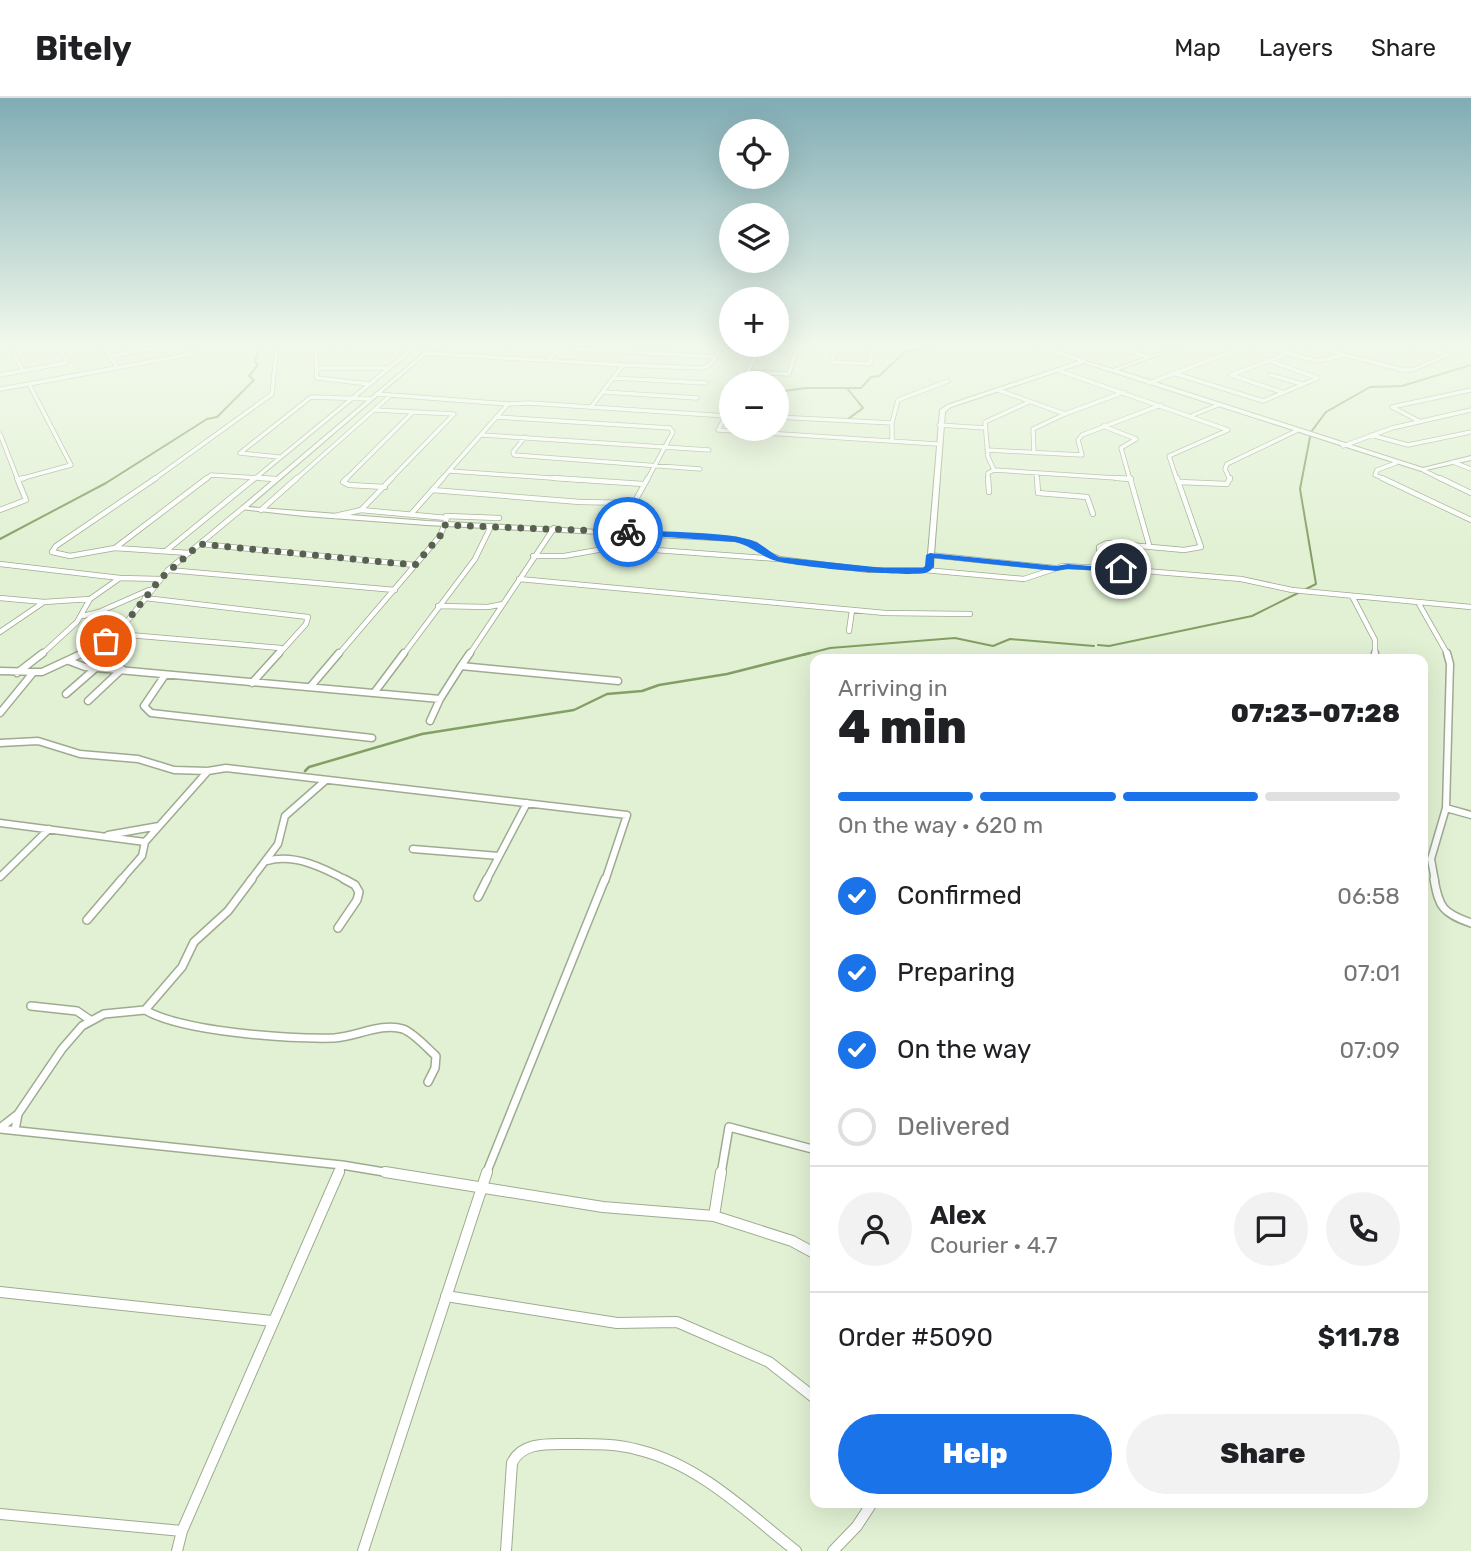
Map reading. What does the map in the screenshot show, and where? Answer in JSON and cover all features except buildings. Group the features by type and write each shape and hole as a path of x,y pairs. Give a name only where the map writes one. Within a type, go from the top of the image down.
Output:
{"street":[{"path":"20,479 71,465 43,412"},
{"path":"189,553 115,548 70,556 52,552 56,546 247,412"},
{"path":"279,457 240,453 292,412"},
{"path":"167,550 335,412"},
{"path":"0,671 32,674 69,661 117,634 168,570 355,412"},
{"path":"261,510 373,412"},
{"path":"361,510 454,414 409,412"},
{"path":"385,487 343,483 413,412"},
{"path":"412,513 501,412"},
{"path":"664,412 719,415"},
{"path":"892,441 895,412"},
{"path":"925,570 930,567 937,444 942,412"},
{"path":"994,470 987,450 986,420 1006,412"},
{"path":"1058,412 1065,414"},
{"path":"1034,453 1033,429 1071,412"},
{"path":"987,450 1081,456 1079,438 1142,412"},
{"path":"1102,569 1099,547 1102,545 1149,545 1184,550 1201,547 1169,456 1228,432 1227,428 1182,412"},
{"path":"1192,415 1200,412"},
{"path":"1238,412 1423,470 1471,493"},
{"path":"1402,412 1420,421"},
{"path":"1343,446 1370,435 1463,412"},
{"path":"432,490 625,504 635,501 673,432 672,428 497,417"},
{"path":"789,418 892,423"},
{"path":"939,425 986,429"},
{"path":"1103,426 1136,439 1121,446 1149,545"},
{"path":"1180,482 1227,484 1231,479 1224,469 1227,464 1296,431"},
{"path":"1370,435 1408,445 1471,432"},
{"path":"789,433 937,444"},
{"path":"482,435 709,450"},
{"path":"0,436 20,479 26,500 19,505 0,510"},
{"path":"525,437 513,452 514,455 700,469"},
{"path":"1423,470 1471,457"},
{"path":"1454,461 1471,469"},
{"path":"1396,463 1377,470 1375,475 1471,520"},
{"path":"989,492 988,473 994,470 1131,480"},
{"path":"450,471 643,484"},
{"path":"1036,472 1038,492 1084,496 1089,499 1093,514"},
{"path":"115,548 211,475 276,479"},
{"path":"243,508 444,525 554,528 735,540 755,544 761,551 778,559"},
{"path":"335,516 361,510 499,518"},
{"path":"311,686 440,536 446,516"},
{"path":"374,693 403,659 438,606 455,589 486,542 491,526"},
{"path":"430,721 461,666 554,528"},
{"path":"200,544 415,565"},
{"path":"533,556 564,556 615,547 778,559 879,570 925,570 1024,579 1068,566 1241,579 1292,590 1471,607"},
{"path":"930,555 1056,568"},
{"path":"0,564 120,578 160,579"},
{"path":"168,570 395,590"},
{"path":"0,598 44,602 90,599 120,578"},
{"path":"519,579 852,610 905,614 970,614"},
{"path":"83,616 99,612 152,589"},
{"path":"1352,596 1375,640 1375,654"},
{"path":"145,598 308,617 306,624 252,682"},
{"path":"16,673 71,629 83,616 90,599"},
{"path":"0,632 44,602"},
{"path":"438,606 488,607 502,604"},
{"path":"1419,604 1447,651 1450,664 1446,808 1431,859 1438,902 1451,916 1471,923"},
{"path":"849,631 852,610"},
{"path":"117,634 281,648"},
{"path":"69,661 85,667 440,699"},
{"path":"461,666 618,681"},
{"path":"66,694 97,667"},
{"path":"88,701 122,669"},
{"path":"0,713 32,674"},
{"path":"165,675 144,706 151,713 372,737"},
{"path":"0,743 38,741 80,754 138,759 174,770 208,771 226,768 627,815 611,865 481,1187 363,1551"},
{"path":"87,920 142,856 145,842 208,771"},
{"path":"0,1128 18,1114 76,1032 90,1020 106,1013 145,1010 182,967 194,942 228,911 278,844 285,816 326,779"},
{"path":"478,897 527,803"},
{"path":"1446,808 1471,815"},
{"path":"0,823 145,842"},
{"path":"102,836 160,826"},
{"path":"0,877 49,829"},
{"path":"413,849 499,856"},
{"path":"1428,850 1433,852"},
{"path":"265,862 277,858 317,866 355,885 359,892 357,900 338,928"},
{"path":"31,1006 77,1011 90,1020"},
{"path":"145,1010 153,1017 205,1029 334,1038 378,1029 404,1029 436,1056 435,1068 428,1082"},
{"path":"15,1130 18,1114"},
{"path":"714,1216 729,1127 810,1148"},
{"path":"0,1128 342,1165 603,1207 714,1216 792,1241 810,1251"},
{"path":"177,1551 182,1531 342,1165"},
{"path":"0,1292 272,1321"},
{"path":"446,1296 617,1323 677,1322 769,1362 810,1394"},
{"path":"506,1551 508,1470 514,1456 526,1449 547,1443 609,1444 649,1452 700,1476 796,1551"},
{"path":"833,1551 857,1526 869,1508"},
{"path":"0,1514 182,1531"}],"waterway":[{"path":"0,539 106,483 222,412"},
{"path":"848,419 858,412"},
{"path":"1306,589 1316,584 1300,489 1311,432 1326,412"},
{"path":"1098,645 1109,646 1252,616 1300,592"},
{"path":"803,655 830,648 955,638 993,646 1010,639 1094,646"},
{"path":"305,771 309,767 422,734 574,710 607,694 642,691 659,685 727,674 810,653"}],"way so far":[{"path":"106,641 117,634 168,570 200,544 415,565 440,536 444,525 628,532"}],"route":[{"path":"628,532 735,540 755,544 761,551 778,559 884,571 925,570 930,567 930,555 1056,568 1068,566 1121,569"}]}
